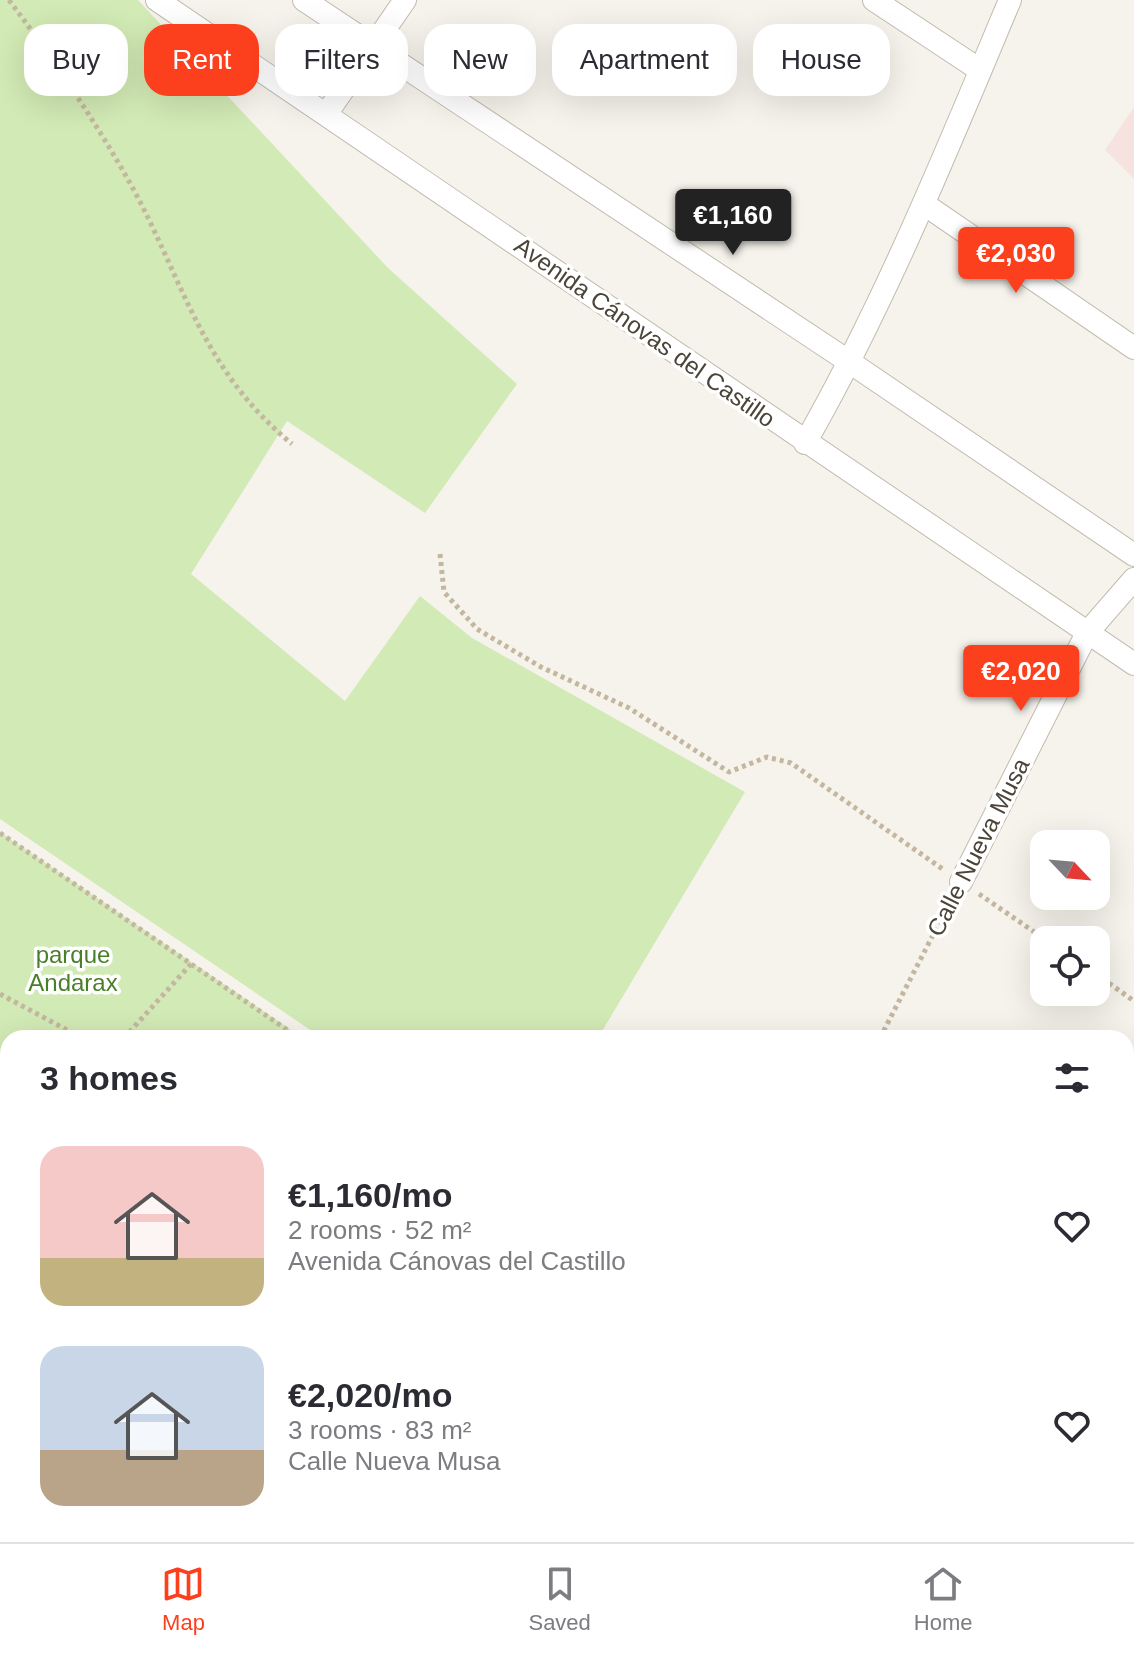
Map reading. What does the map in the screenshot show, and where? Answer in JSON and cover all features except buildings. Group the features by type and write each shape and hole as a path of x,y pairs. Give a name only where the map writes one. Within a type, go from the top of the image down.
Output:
{"street":[{"name":"Avenida Cánovas del Castillo","path":"157,0 1134,664"},
{"path":"304,0 338,24"},
{"path":"388,24 405,0"},
{"path":"874,0 980,70"},
{"path":"805,443 851,363 924,204 1010,0"},
{"path":"408,72 851,363 1134,555"},
{"path":"327,113 339,96"},
{"path":"924,204 1134,348"},
{"name":"Calle Nueva Musa","path":"961,882 1087,633 1134,579"}],"path":[{"path":"9,0 57,64 130,185 206,344 234,385 292,444"},
{"path":"440,554 444,592 477,629 541,667 629,708 707,761 729,772 767,757 791,763 1030,929"},
{"path":"0,833 287,1030"},
{"name":"Calle Nueva Musa","path":"884,1030 961,882"},
{"path":"131,1030 191,964"},
{"path":"1110,984 1134,1001"},
{"path":"0,994 67,1030"}],"shaded area":[{"path":"1134,107 1134,179 1105,150"}],"green space":[{"path":"0,0 138,0 160,24 144,24 144,96 228,96 388,268 517,384 425,513 287,421 191,574 345,701 420,596 472,638 745,792 603,1030 310,1030 0,819"},
{"name":"parque Andarax","path":"0,832 291,1030 0,1030"}]}
